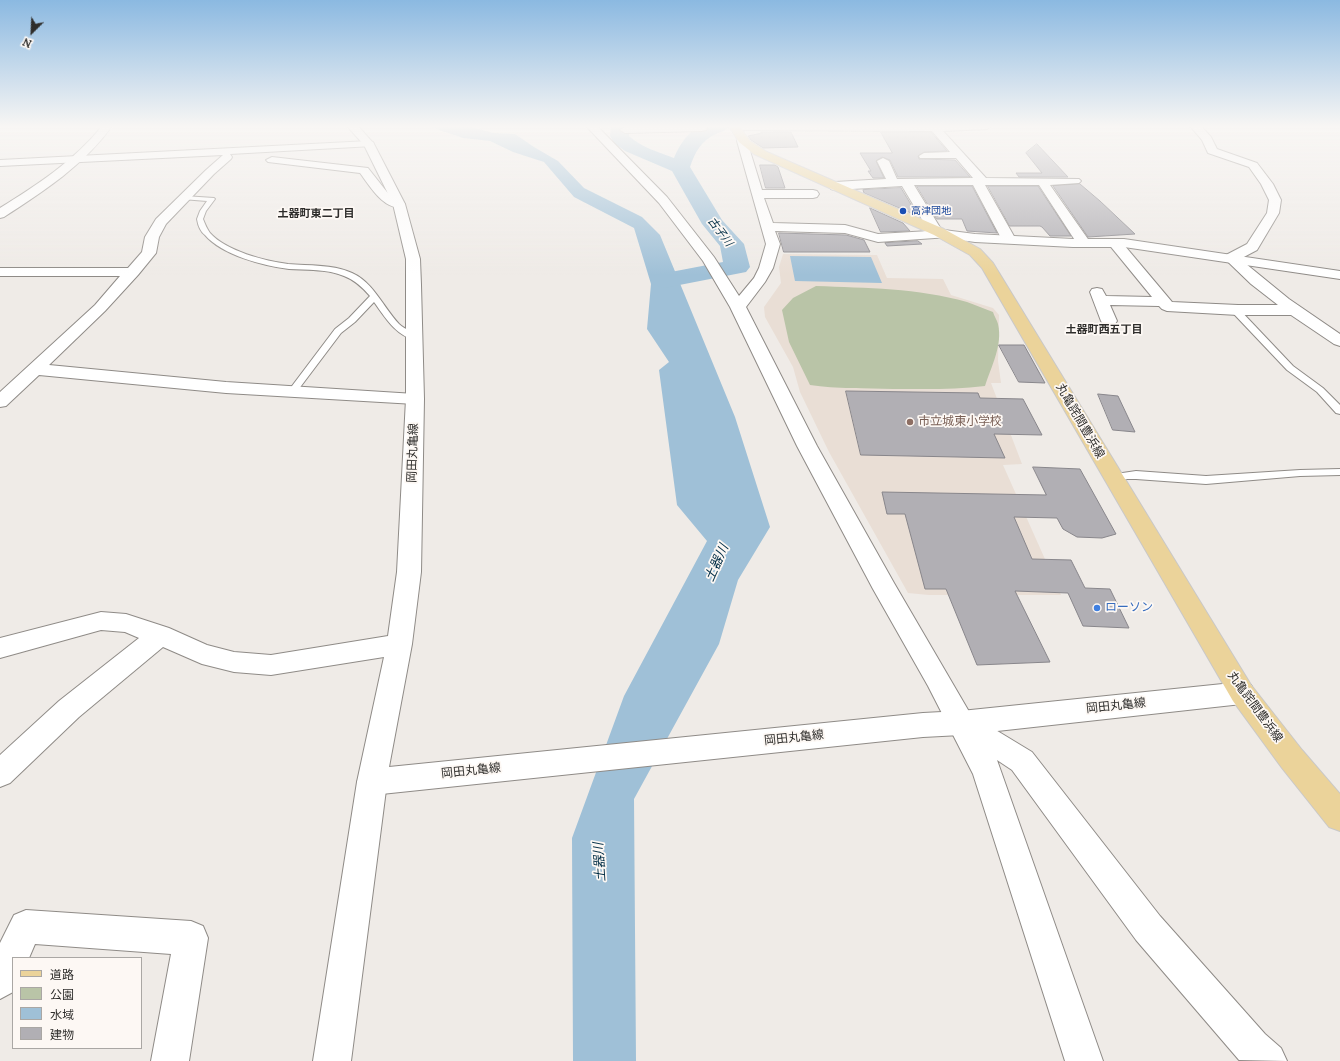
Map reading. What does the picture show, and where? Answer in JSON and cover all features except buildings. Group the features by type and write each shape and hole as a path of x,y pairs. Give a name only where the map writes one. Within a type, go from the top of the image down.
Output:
{"main road":[{"name":"丸亀詫間豊浜線","path":"811,176 939,232 975,252 988,266 1242,693 1292,759 1340,817"}],"street":[{"path":"0,204 40,176"},
{"path":"0,214 55,176"},
{"path":"0,402 100,308 133,272 149,253 152,237 161,222 208,176"},
{"path":"367,176 374,186 389,200 399,204"},
{"name":"岡田丸亀線","path":"385,176 399,204 413,259 415,399 409,572 383,781 924,725 961,723 1242,693"},
{"path":"639,176 662,200 709,260 738,307 807,446 885,589 937,678 987,771 1084,1061"},
{"path":"738,307 760,279 779,242 768,227 752,176"},
{"path":"890,176 893,183"},
{"path":"975,176 980,182 1008,238"},
{"path":"1231,258 1252,247 1273,213 1275,200 1261,176"},
{"path":"835,186 906,182 943,177 980,182 1075,181"},
{"path":"1042,181 1083,242"},
{"path":"906,182 939,232"},
{"path":"757,194 813,194"},
{"path":"768,227 845,229 878,238 894,238 939,232 975,238 1008,238 1073,243 1114,242 1340,275"},
{"path":"1114,242 1167,306 1235,310 1292,310"},
{"path":"0,267 12,258"},
{"path":"1231,258 1247,274 1292,310 1340,341"},
{"path":"0,272 133,272"},
{"path":"1109,321 1099,296 1163,302"},
{"path":"36,369 156,382 415,399"},
{"path":"0,648 101,621 126,623 202,654 234,662 271,664 399,644"},
{"path":"0,774 68,709 160,636"},
{"path":"961,723 1022,761 1148,928 1247,1041 1268,1061"},
{"path":"332,1061 383,781"},
{"path":"0,981 26,927 190,938 170,1061"}],"lane":[{"path":"184,198 212,198 203,211 200,219 207,234 221,244 244,255 263,261 326,269 348,274 357,279 374,297 396,326 415,337"},
{"path":"292,392 338,331 352,320 374,297"},
{"path":"1235,310 1290,368 1320,390 1340,411"},
{"path":"1113,477 1136,475 1206,480 1300,473 1340,472"}],"shaded area":[{"name":"市立城東小学校","path":"783,254 877,255 887,278 943,279 951,295 993,308 999,315 998,361 1001,383 991,383 1022,464 1003,465 1061,595 929,595 908,593 829,452 800,392 793,367 765,317 764,307 781,283 779,267"}],"green space":[{"path":"816,286 911,291 948,297 967,302 993,312 998,324 999,340 996,356 985,386 951,389 893,389 841,388 810,385 789,342 782,310 793,298"}],"water":[{"name":"土器川","path":"556,176 572,176 584,188 642,217 660,235 735,417 770,527 738,580 719,644 634,799 636,1061 573,1061 572,838 624,696 707,541 677,505 659,370 669,362 647,329 651,284 634,228 574,197"},
{"path":"790,256 871,257 882,283 795,281"}],"waterway":[{"name":"古子川","path":"664,280 737,267 732,244 713,224 684,176"}],"place":[{"name":"高津団地","path":"903,211"},
{"name":"市立城東小学校","path":"910,422"},
{"name":"ローソン","path":"1097,608"}],"district":[{"name":"土器町東二丁目","path":"316,214"},
{"name":"土器町西五丁目","path":"1104,330"}]}
